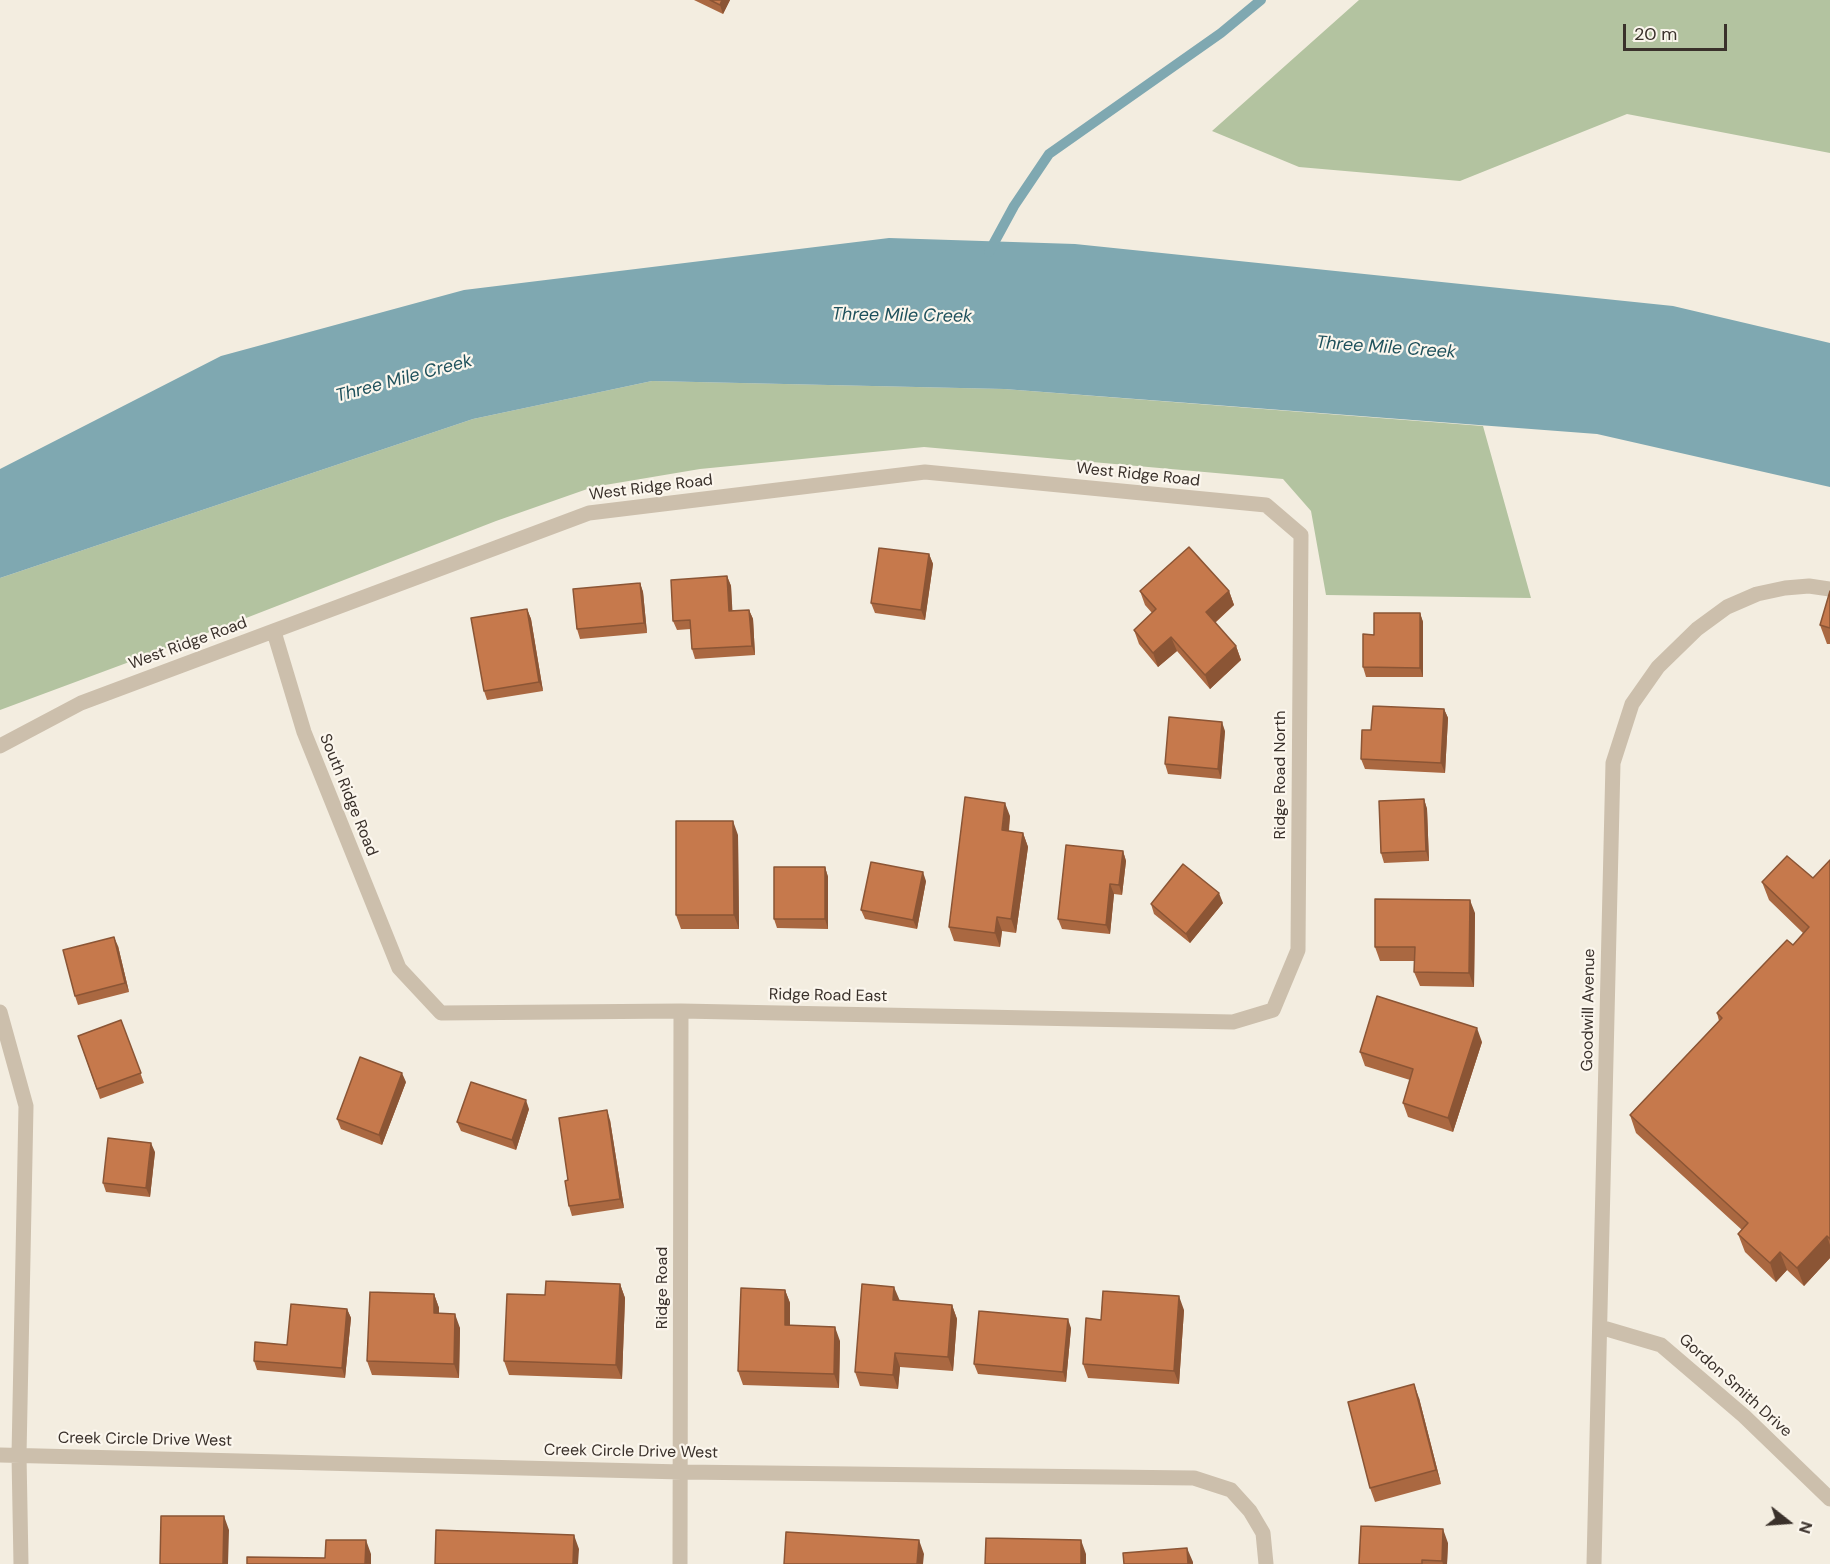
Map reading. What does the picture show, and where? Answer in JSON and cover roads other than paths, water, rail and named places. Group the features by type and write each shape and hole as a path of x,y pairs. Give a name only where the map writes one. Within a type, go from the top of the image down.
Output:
{"street":[{"name":"West Ridge Road","path":"0,746 81,703 589,513 925,472 1266,505 1301,535"},
{"name":"Ridge Road North","path":"1273,1010 1298,950 1301,535"},
{"name":"Goodwill Avenue","path":"1594,1564 1613,762 1632,704 1658,667 1697,628 1727,607 1757,594 1809,586 1830,590"},
{"name":"South Ridge Road","path":"274,632 304,732 399,968"},
{"name":"Ridge Road East","path":"399,968 441,1013 681,1011 1233,1023 1273,1010"},
{"name":"Ridge Road","path":"680,1564 682,1472 681,1011"},
{"path":"0,1012 26,1106 19,1455 21,1564"},
{"name":"Gordon Smith Drive","path":"1600,1327 1661,1344 1744,1416 1830,1499"},
{"name":"Creek Circle Drive West","path":"0,1455 682,1472 1194,1478 1231,1490 1250,1511 1263,1533 1266,1564"}],"water":[{"name":"Three Mile Creek","path":"889,238 1075,244 1673,306 1830,343 1830,487 1597,434 1004,389 652,381 473,419 0,578 0,469 221,356 464,290"}],"waterway":[{"path":"989,252 1014,206 1049,154 1221,33 1261,0"}]}
